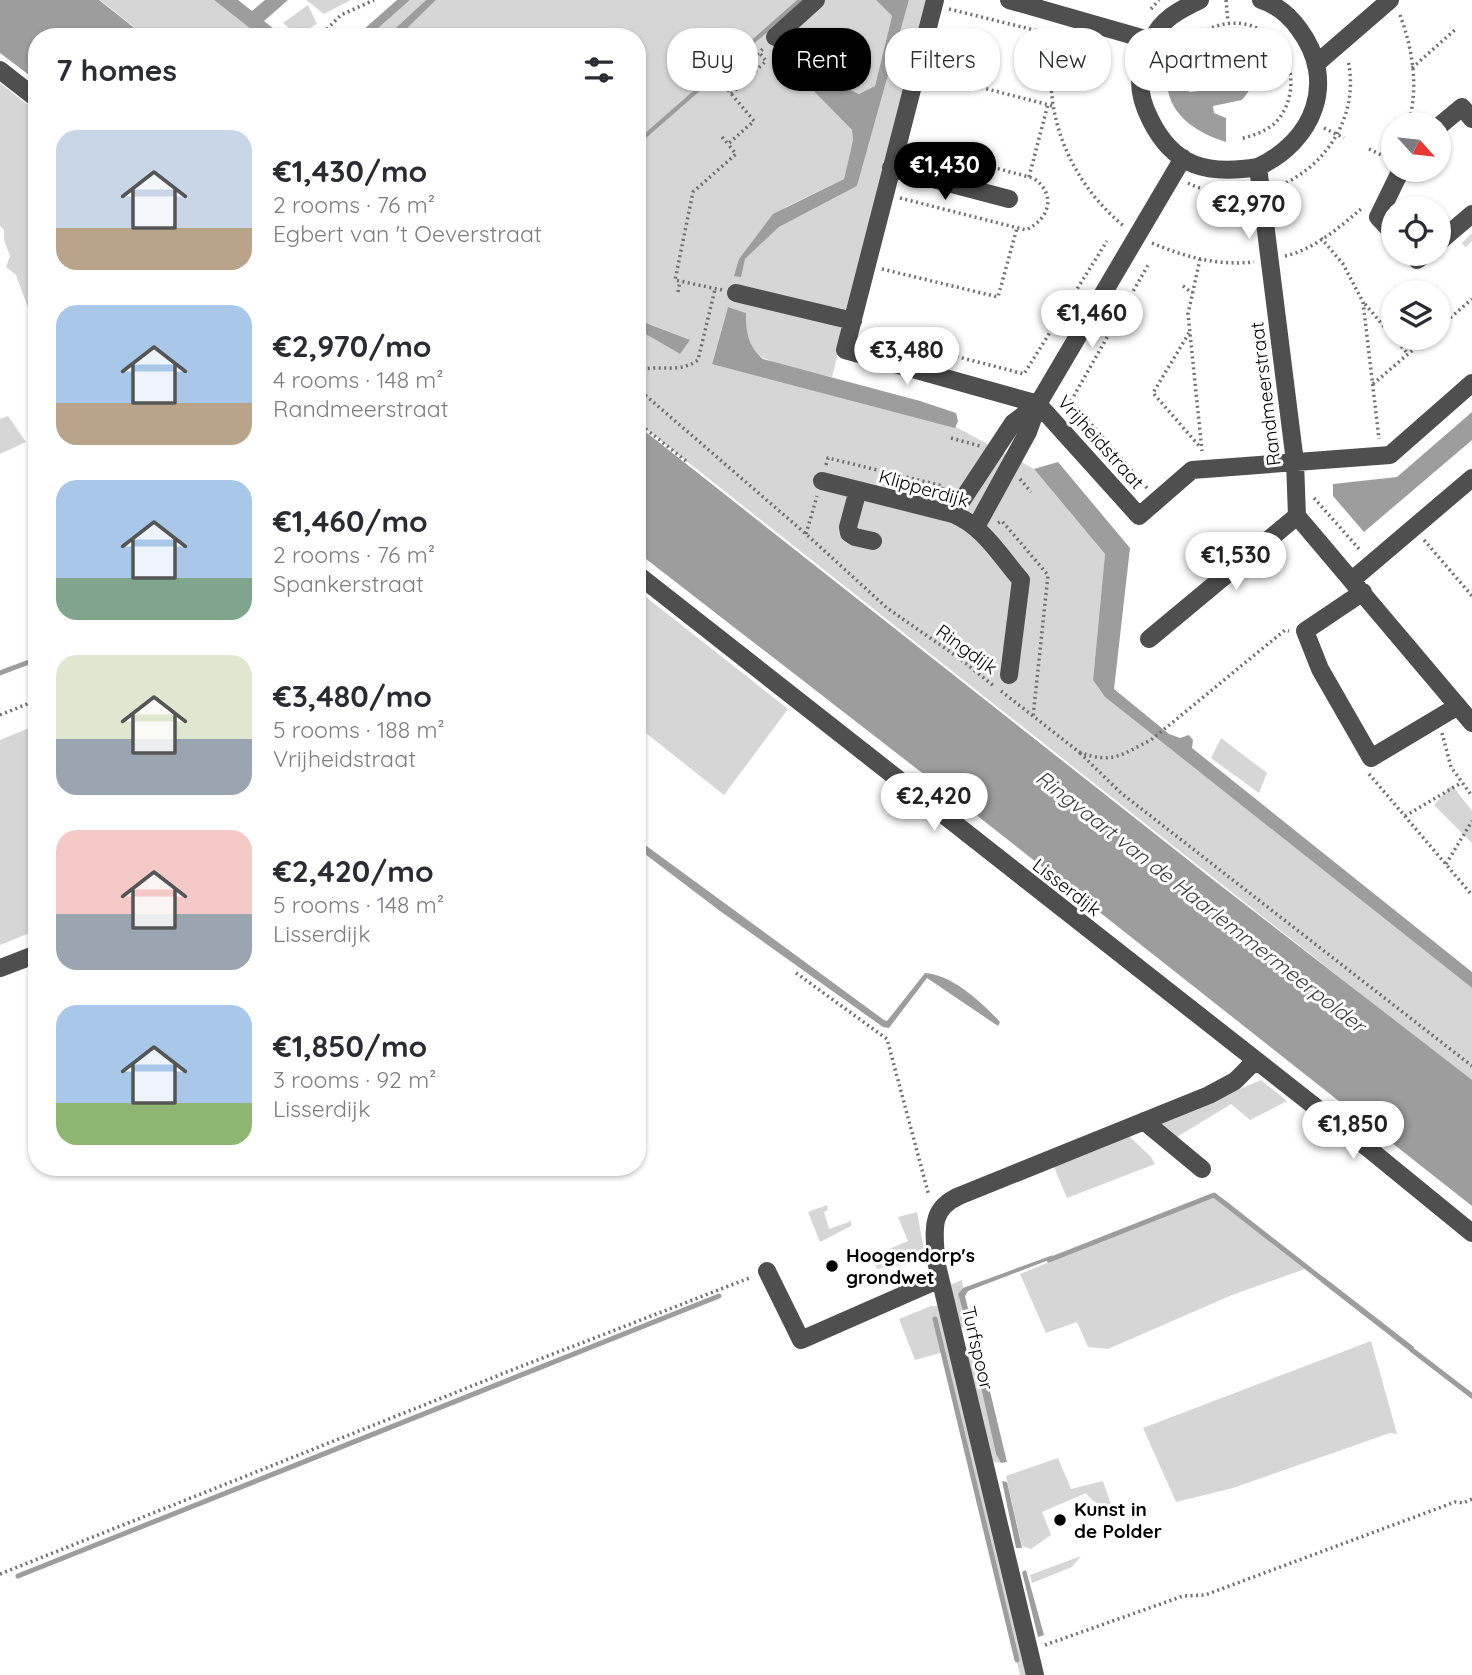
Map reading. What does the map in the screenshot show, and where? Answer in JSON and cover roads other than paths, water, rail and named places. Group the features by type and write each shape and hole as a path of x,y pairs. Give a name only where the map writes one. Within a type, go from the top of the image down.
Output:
{"street":[{"path":"785,28 816,0"},
{"path":"1009,0 1125,33"},
{"path":"1160,28 1175,12 1200,0"},
{"path":"1142,91 1143,104 1160,139 1197,166 1228,172 1258,167 1276,159 1299,139 1316,106 1319,74 1311,44 1291,17 1261,0"},
{"path":"736,293 852,325 934,2"},
{"path":"1316,64 1394,5"},
{"path":"0,70 28,92"},
{"path":"1451,116 1462,107 1472,119"},
{"path":"975,527 1028,432 1038,404 1183,158"},
{"name":"Randmeerstraat","path":"1258,167 1303,461 1297,516"},
{"path":"891,168 1009,198"},
{"path":"1451,235 1466,226"},
{"name":"Vrijheidstraat","path":"852,325 845,350 1038,404 1139,516 1192,470 1390,455 1472,383"},
{"path":"945,512 1013,423 1038,404"},
{"path":"1458,706 1371,758 1320,669 1305,631 1358,586 1371,564 1472,478"},
{"name":"Klipperdijk","path":"822,481 945,512 967,519 975,527 1021,580 1001,674"},
{"path":"858,490 848,527 849,533 873,541"},
{"path":"1149,639 1297,516 1472,723"},
{"name":"Lisserdijk","path":"646,581 1369,1149 1472,1233"},
{"path":"0,968 28,957"},
{"path":"1202,1169 1144,1121 1209,1095 1227,1085 1255,1061"},
{"name":"Turfspoor","path":"1035,1675 936,1261 935,1217 947,1202 959,1196 1144,1121"},
{"path":"767,1271 801,1340 940,1279"}],"water":[{"path":"0,0 99,0 135,28 28,28 28,74 0,53"},
{"path":"214,0 238,0 252,11 265,0 288,0 264,21 273,28 250,28"},
{"path":"397,0 410,0 378,28 365,28"},
{"path":"426,0 436,0 407,28 396,28"},
{"path":"797,0 804,0 758,40 758,34"},
{"path":"876,0 909,0 901,28 889,28 892,16"},
{"path":"885,45 885,86 857,186 779,227 745,259 741,277 734,276 739,259 773,214 844,179 853,140 852,130 814,91 853,91 859,94 871,91 875,86"},
{"path":"693,91 700,91 646,138 646,132"},
{"path":"1168,91 1249,91 1242,100 1213,106 1214,113 1226,118 1226,142 1201,132 1175,108"},
{"path":"728,307 746,313 749,339 763,359 956,413 958,421 955,428 712,364"},
{"path":"646,323 690,340 680,354 646,334"},
{"path":"1472,412 1472,440 1364,532 1333,496 1333,484 1397,477"},
{"name":"Ringvaart van de Haarlemmermeerpolder","path":"646,432 1216,882 1472,1080 1472,1206 970,810 646,559"},
{"path":"1058,462 1130,548 1114,689 1169,734 1180,738 1189,735 1193,740 1192,748 1472,972 1472,988 1105,697 1093,680 1105,554 1034,469"},
{"path":"646,846 884,1020 887,1021 925,973 956,984 985,1006 1000,1022 998,1026 927,978 889,1028 883,1027 646,855"},
{"path":"1053,1255 1049,1260 968,1291 965,1296 972,1325 967,1326 958,1294 963,1288"},
{"path":"1325,1278 1414,1347 1411,1352 1321,1282"},
{"path":"980,1350 1007,1462 1001,1463 996,1454 973,1352"},
{"path":"1002,1481 1007,1482 1022,1548 1016,1548"},
{"path":"1026,1570 1044,1635 1038,1637 1022,1572"}],"waterway":[{"path":"0,673 28,662"},
{"path":"1049,1260 1214,1195 1323,1280"},
{"path":"18,1576 719,1296"},
{"path":"935,1319 1017,1660"},
{"path":"1412,1350 1472,1396"}],"tunnel":[{"path":"1468,237 1472,241"}],"place":[{"name":"Hoogendorp's grondwet","path":"832,1266"},
{"name":"Kunst in de Polder","path":"1060,1520"}]}
